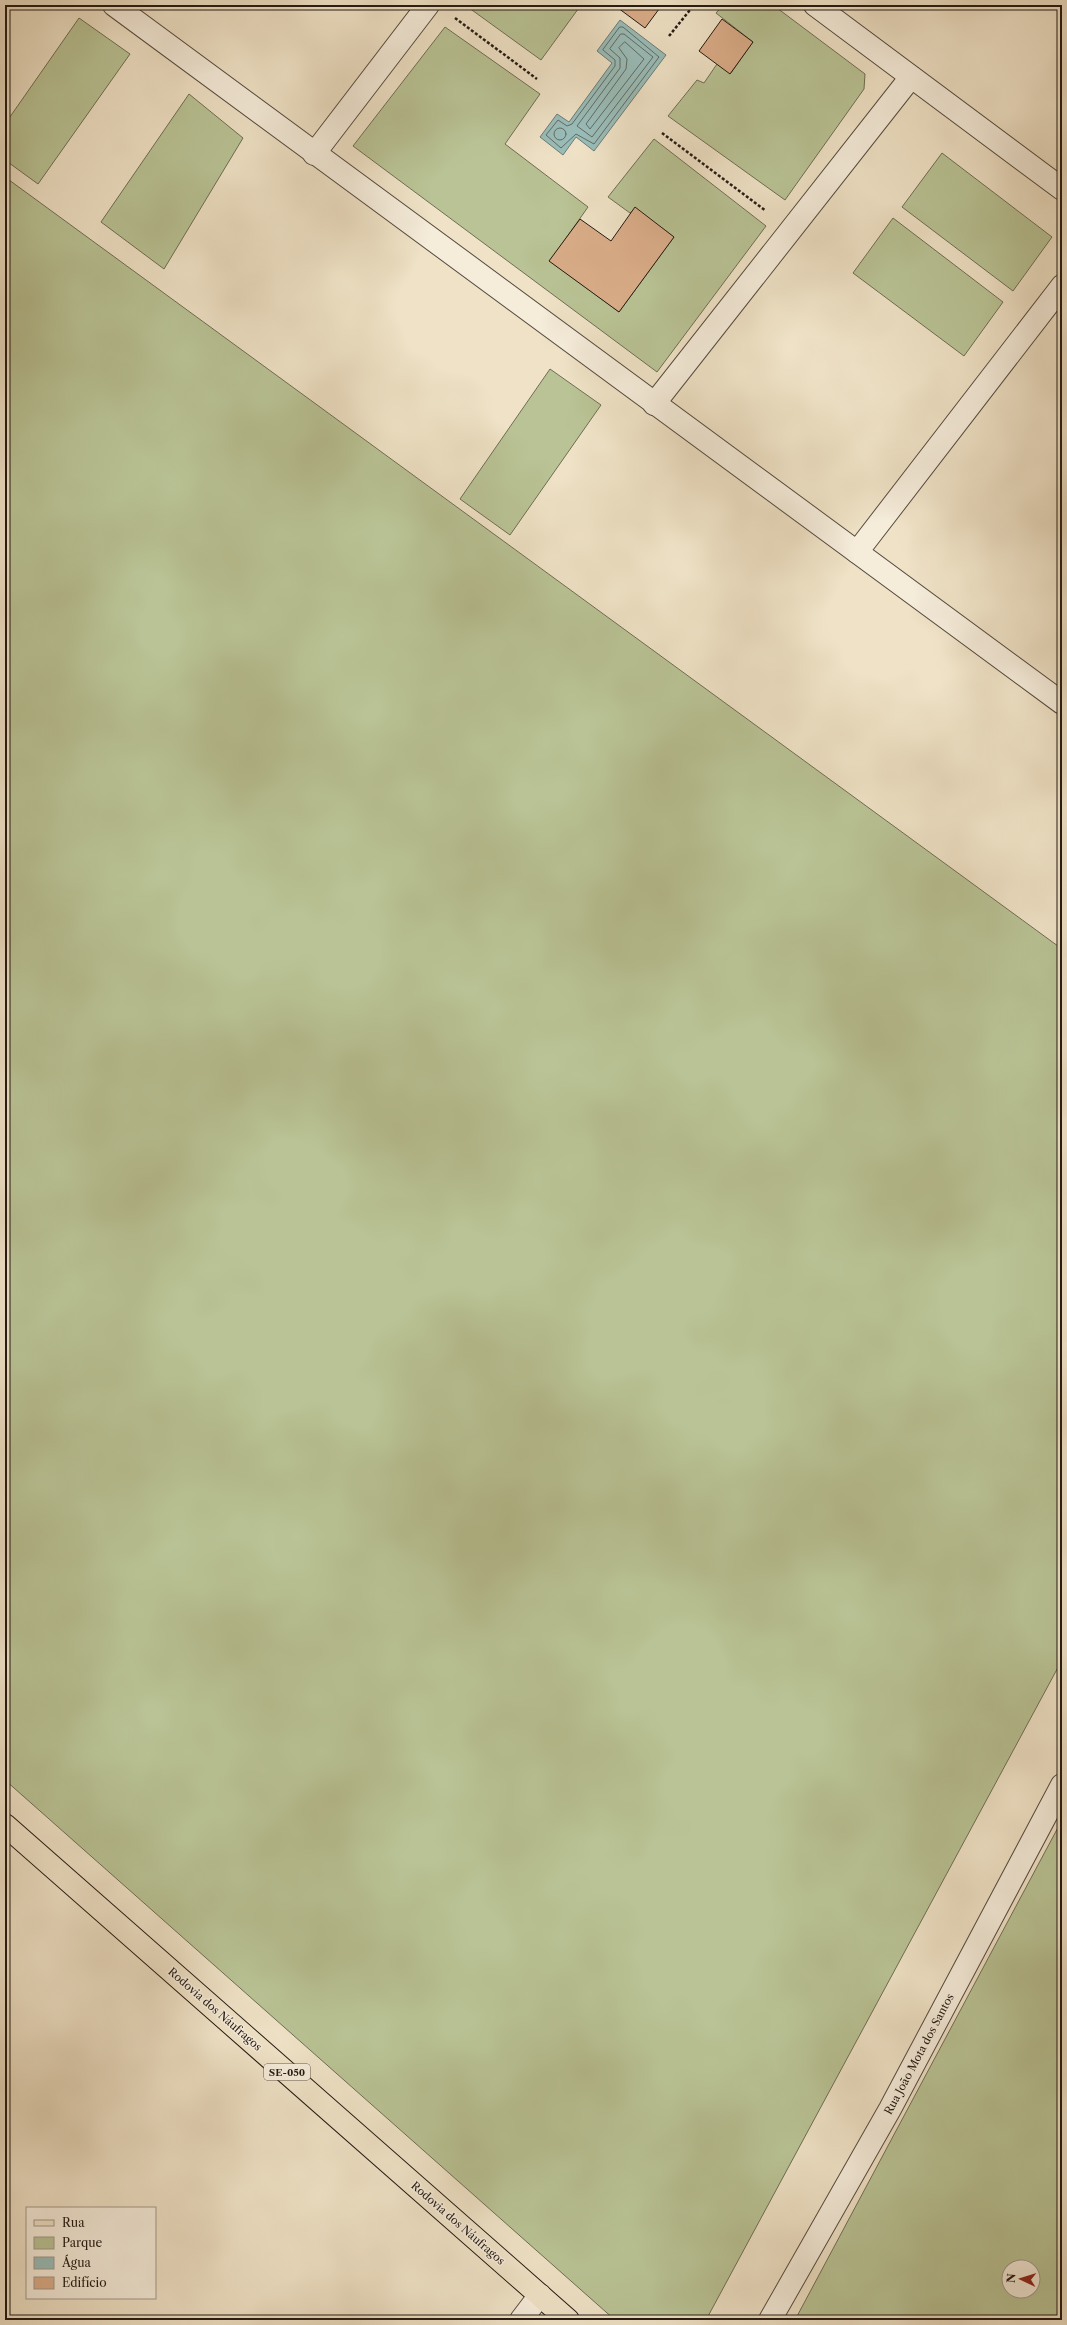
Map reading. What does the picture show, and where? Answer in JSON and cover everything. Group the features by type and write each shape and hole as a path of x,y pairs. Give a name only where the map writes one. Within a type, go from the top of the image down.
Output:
{"main road":[{"name":"Rodovia dos Náufragos","path":"5,1824 568,2320"}],"street":[{"path":"114,5 314,154 1062,703"},
{"path":"314,154 428,5"},
{"path":"815,5 1062,189"},
{"path":"654,404 911,77"},
{"path":"857,552 1062,286"},
{"name":"Rua João Mota dos Santos","path":"770,2320 890,2109 1062,1785"},
{"path":"521,2320 540,2295"}],"path":[{"path":"669,36 694,5"},
{"path":"449,14 537,79"},
{"path":"662,133 791,230"}],"green space":[{"path":"465,5 581,5 541,60"},
{"path":"723,5 773,5 865,74 864,89 785,200 668,116 697,80 704,83 717,64 731,73 753,42 716,13"},
{"path":"79,18 130,54 38,184 5,160 5,124"},
{"path":"445,27 540,94 505,144 588,207 550,261 619,312 674,237 635,208 630,213 608,197 654,139 766,226 657,372 353,146"},
{"path":"189,94 243,138 164,269 101,222"},
{"path":"942,153 1052,237 1013,291 902,207"},
{"path":"5,177 1062,949 1062,1660 706,2320 615,2320 5,1780"},
{"path":"893,218 1003,302 964,356 853,273"},
{"path":"550,369 601,405 510,535 460,499"},
{"path":"1062,1820 1062,2320 795,2320"}],"water":[{"path":"620,20 666,55 594,151 576,137 563,155 540,137 557,114 569,122 612,63 597,51"}],"building":[{"path":"614,5 662,5 645,28"},
{"path":"722,19 753,42 730,74 699,51"},
{"path":"635,207 674,237 619,312 549,261 580,219 611,241"}]}
